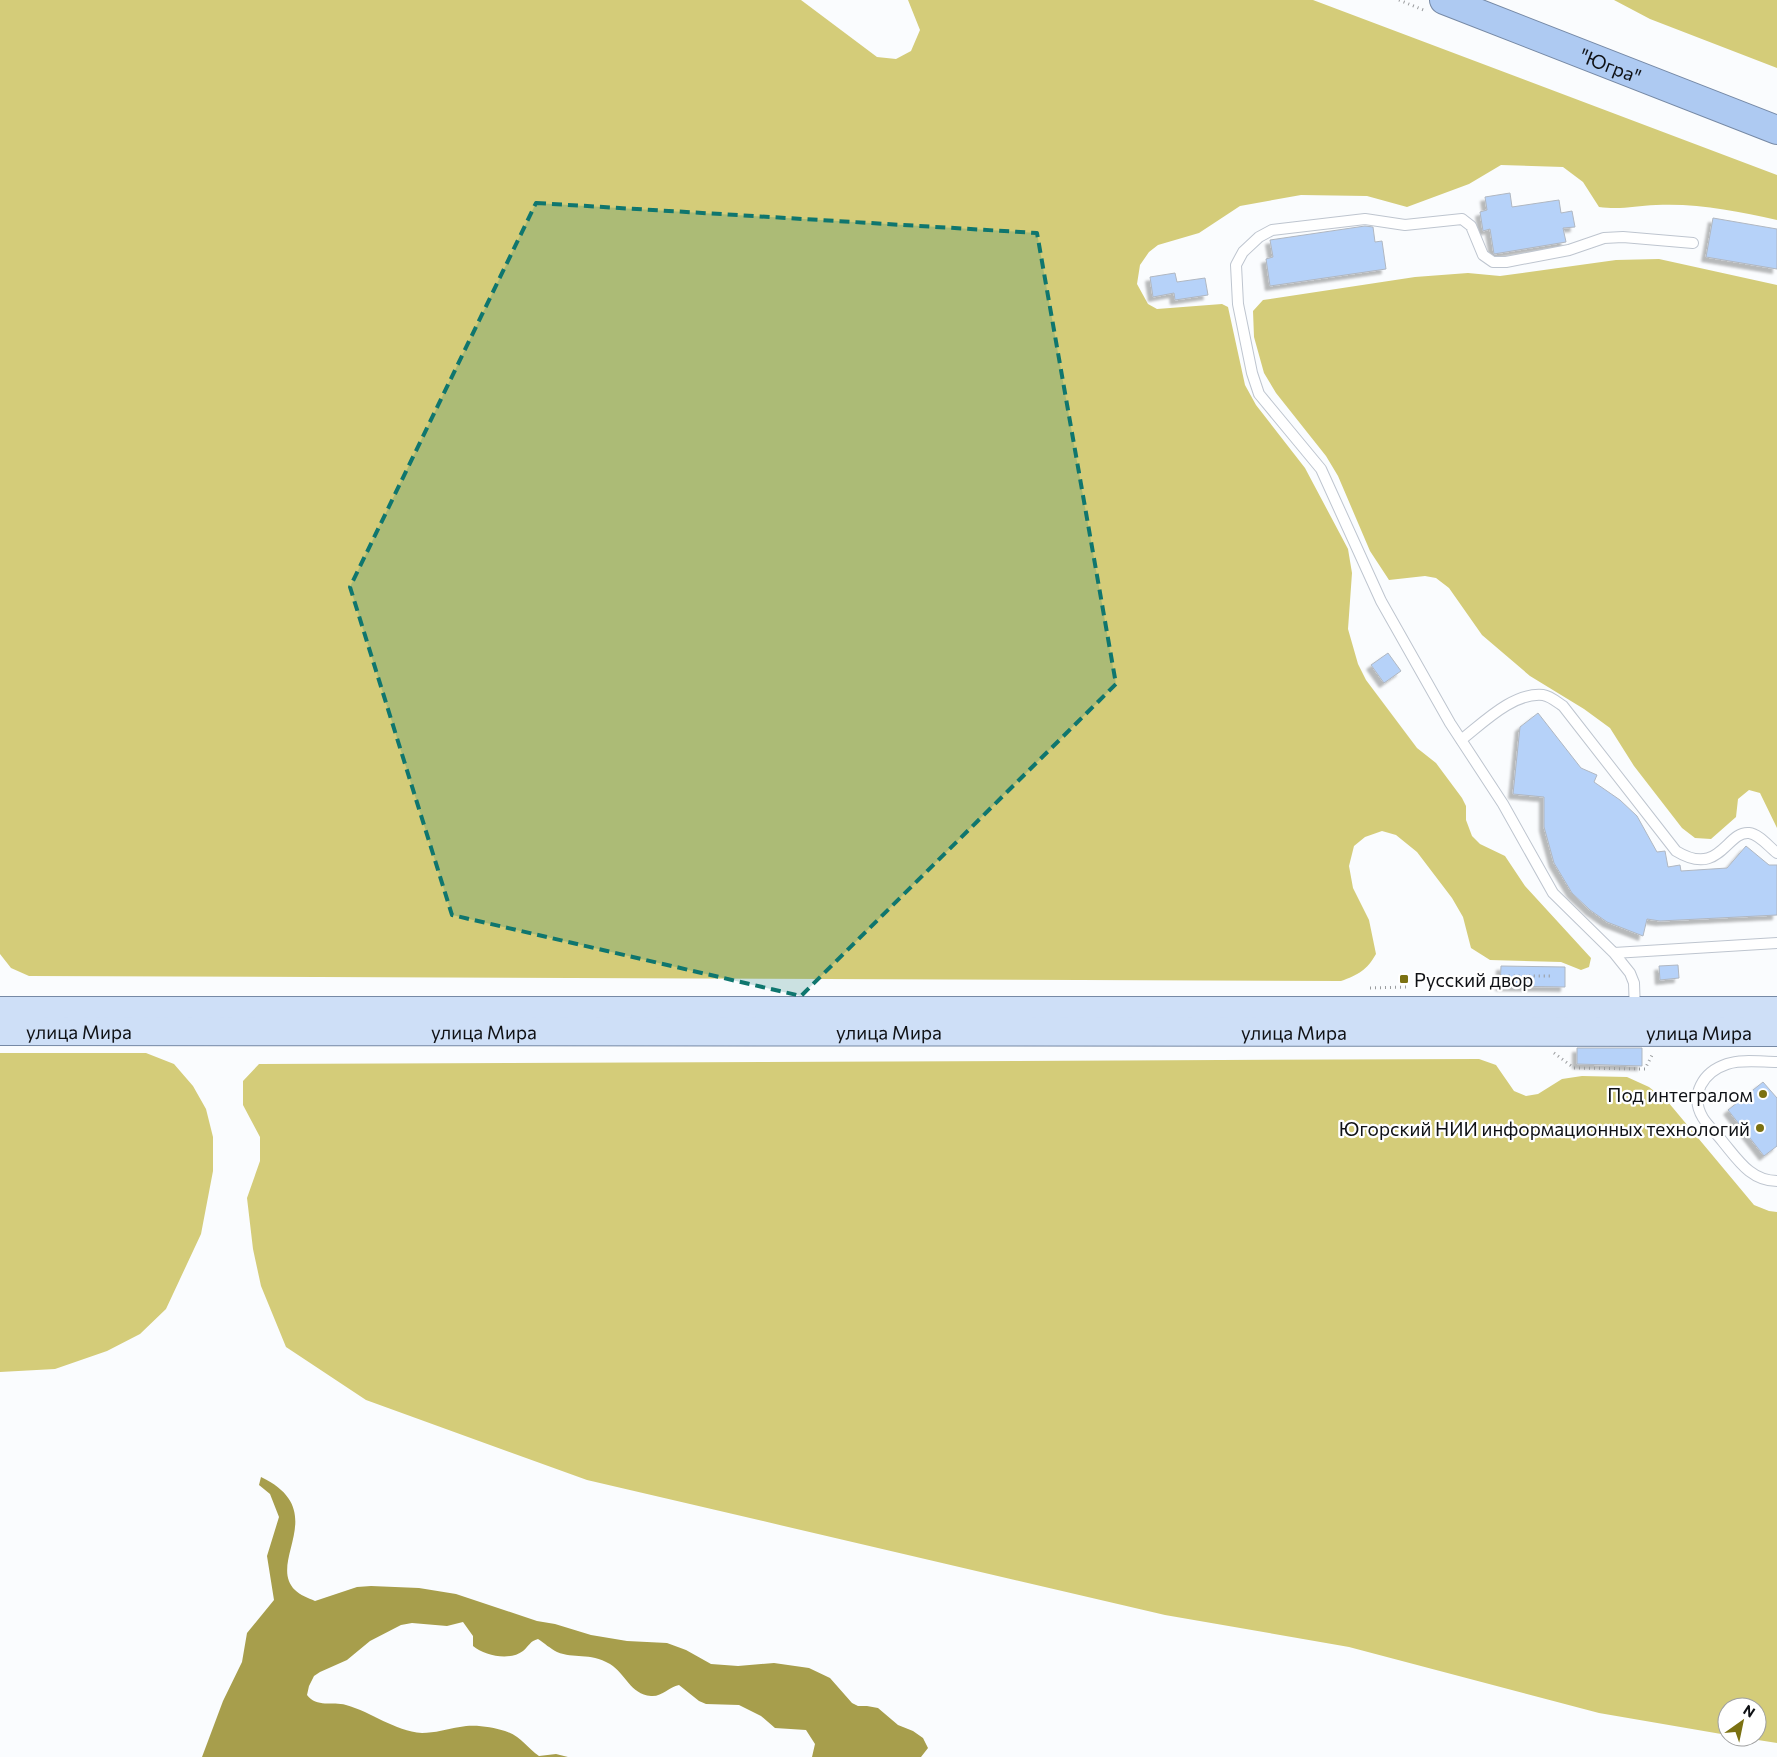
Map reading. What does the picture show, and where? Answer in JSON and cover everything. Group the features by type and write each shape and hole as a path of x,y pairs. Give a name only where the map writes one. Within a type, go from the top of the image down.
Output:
{"highway":[{"name":"\"Югра\"","path":"1444,0 1777,130"}],"main road":[{"name":"улица Мира","path":"0,1011 1635,1022 1777,1032"},
{"name":"улица Мира","path":"0,1031 1635,1022 1777,1011"}],"lane":[{"path":"1635,1022 1633,978 1614,953 1553,893 1503,804 1461,740 1381,601 1320,469 1259,394 1252,374 1238,304 1236,265 1243,252 1260,237 1272,230 1365,218 1405,225 1462,219 1470,226 1483,255 1493,262 1506,262 1569,250 1604,238 1623,237 1693,243"},
{"path":"1461,740 1517,700 1530,696 1544,695 1563,706 1676,851 1686,857 1711,857 1720,853 1738,835 1747,832 1756,835 1777,853"},
{"path":"1614,953 1777,944"},
{"path":"1777,1062 1729,1063 1714,1069 1704,1078 1698,1092 1698,1105 1704,1118 1748,1171 1759,1178 1777,1181"}],"path":[{"path":"1490,994 1495,979 1500,976 1550,976"}],"highlighted area":[{"path":"536,203 1037,233 1116,684 801,996 452,915 350,587"}],"shaded area":[{"path":"0,0 801,0 877,57 896,59 911,51 920,30 908,0 1313,0 1777,175 1777,220 1702,206 1599,207 1583,182 1563,167 1501,165 1469,184 1407,207 1367,196 1301,195 1240,206 1199,233 1158,245 1149,252 1140,265 1137,284 1148,304 1157,309 1222,304 1228,307 1245,385 1256,405 1305,468 1348,549 1352,573 1348,629 1358,664 1366,680 1417,748 1436,763 1462,798 1466,806 1466,820 1472,836 1480,844 1505,856 1525,886 1591,958 1589,967 1581,970 1561,962 1490,960 1471,948 1463,917 1452,898 1417,852 1396,835 1382,831 1365,837 1354,846 1349,866 1353,888 1369,920 1376,954 1361,971 1341,981 29,976 11,968 0,954"},
{"path":"1614,0 1777,0 1777,68 1650,19"},
{"path":"1659,259 1777,285 1777,828 1760,793 1749,790 1738,799 1736,817 1711,839 1695,838 1682,828 1634,766 1610,728 1584,709 1530,676 1482,635 1449,588 1436,578 1425,576 1389,580 1370,551 1338,476 1326,456 1276,393 1264,373 1254,337 1253,311 1263,300 1415,277 1468,273 1500,276 1616,260"},
{"path":"0,1053 146,1053 174,1064 193,1086 206,1109 213,1137 213,1171 201,1234 166,1309 140,1334 107,1351 55,1369 0,1372"},
{"path":"1479,1059 1496,1065 1514,1091 1526,1096 1538,1094 1562,1079 1582,1076 1627,1077 1649,1087 1668,1102 1754,1205 1777,1212 1777,1743 1767,1741 1767,1697 1717,1697 1717,1733 1599,1713 1349,1647 1165,1615 587,1480 366,1400 286,1347 261,1286 253,1249 247,1198 260,1161 260,1137 243,1105 243,1081 259,1064"},
{"path":"261,1477 282,1490 292,1505 295,1520 294,1536 287,1565 288,1578 297,1592 315,1601 357,1587 419,1588 456,1594 537,1621 555,1624 591,1635 627,1641 667,1643 686,1650 711,1664 738,1666 774,1663 809,1668 830,1678 852,1703 858,1706 878,1708 898,1725 913,1731 923,1738 928,1748 921,1757 812,1757 815,1744 806,1730 775,1728 761,1716 739,1705 706,1704 699,1701 679,1685 655,1696 638,1692 610,1664 595,1658 557,1652 538,1639 518,1654 511,1656 491,1655 473,1646 473,1636 463,1622 447,1626 412,1623 401,1625 370,1641 347,1660 314,1676 307,1695 320,1703 341,1704 356,1708 412,1732 427,1733 471,1726 489,1727 511,1733 539,1756 556,1754 568,1757 202,1757 223,1701 242,1662 247,1633 274,1600 267,1556 279,1517 270,1494 259,1485"}],"building":[{"path":"1510,193 1512,207 1559,200 1561,213 1572,211 1575,227 1563,228 1566,242 1494,254 1490,229 1483,231 1480,212 1487,210 1485,197"},
{"path":"1713,218 1777,229 1777,269 1706,257"},
{"path":"1365,226 1373,227 1375,242 1382,241 1386,269 1270,286 1266,259 1273,257 1270,240"},
{"path":"1175,273 1177,282 1205,278 1208,295 1175,300 1174,293 1153,297 1150,277"},
{"path":"1388,653 1401,671 1384,683 1371,665"},
{"path":"1538,713 1581,768 1597,775 1594,782 1620,800 1637,816 1657,852 1665,851 1668,867 1680,865 1681,871 1727,868 1746,846 1769,865 1777,865 1777,915 1660,921 1647,919 1643,936 1607,922 1590,910 1572,893 1554,863 1544,827 1544,797 1513,794 1520,727"},
{"path":"1678,965 1679,978 1660,980 1659,966"},
{"path":"1501,966 1565,967 1565,987 1500,986"},
{"path":"1577,1048 1642,1048 1642,1066 1577,1064"},
{"name":"Югорский НИИ информационных технологий","path":"1763,1082 1777,1098 1777,1146 1764,1156 1728,1110"}],"place":[{"name":"Русский двор","path":"1404,979"},
{"name":"Под интегралом","path":"1763,1094"},
{"name":"Югорский НИИ информационных технологий","path":"1760,1128"}]}
